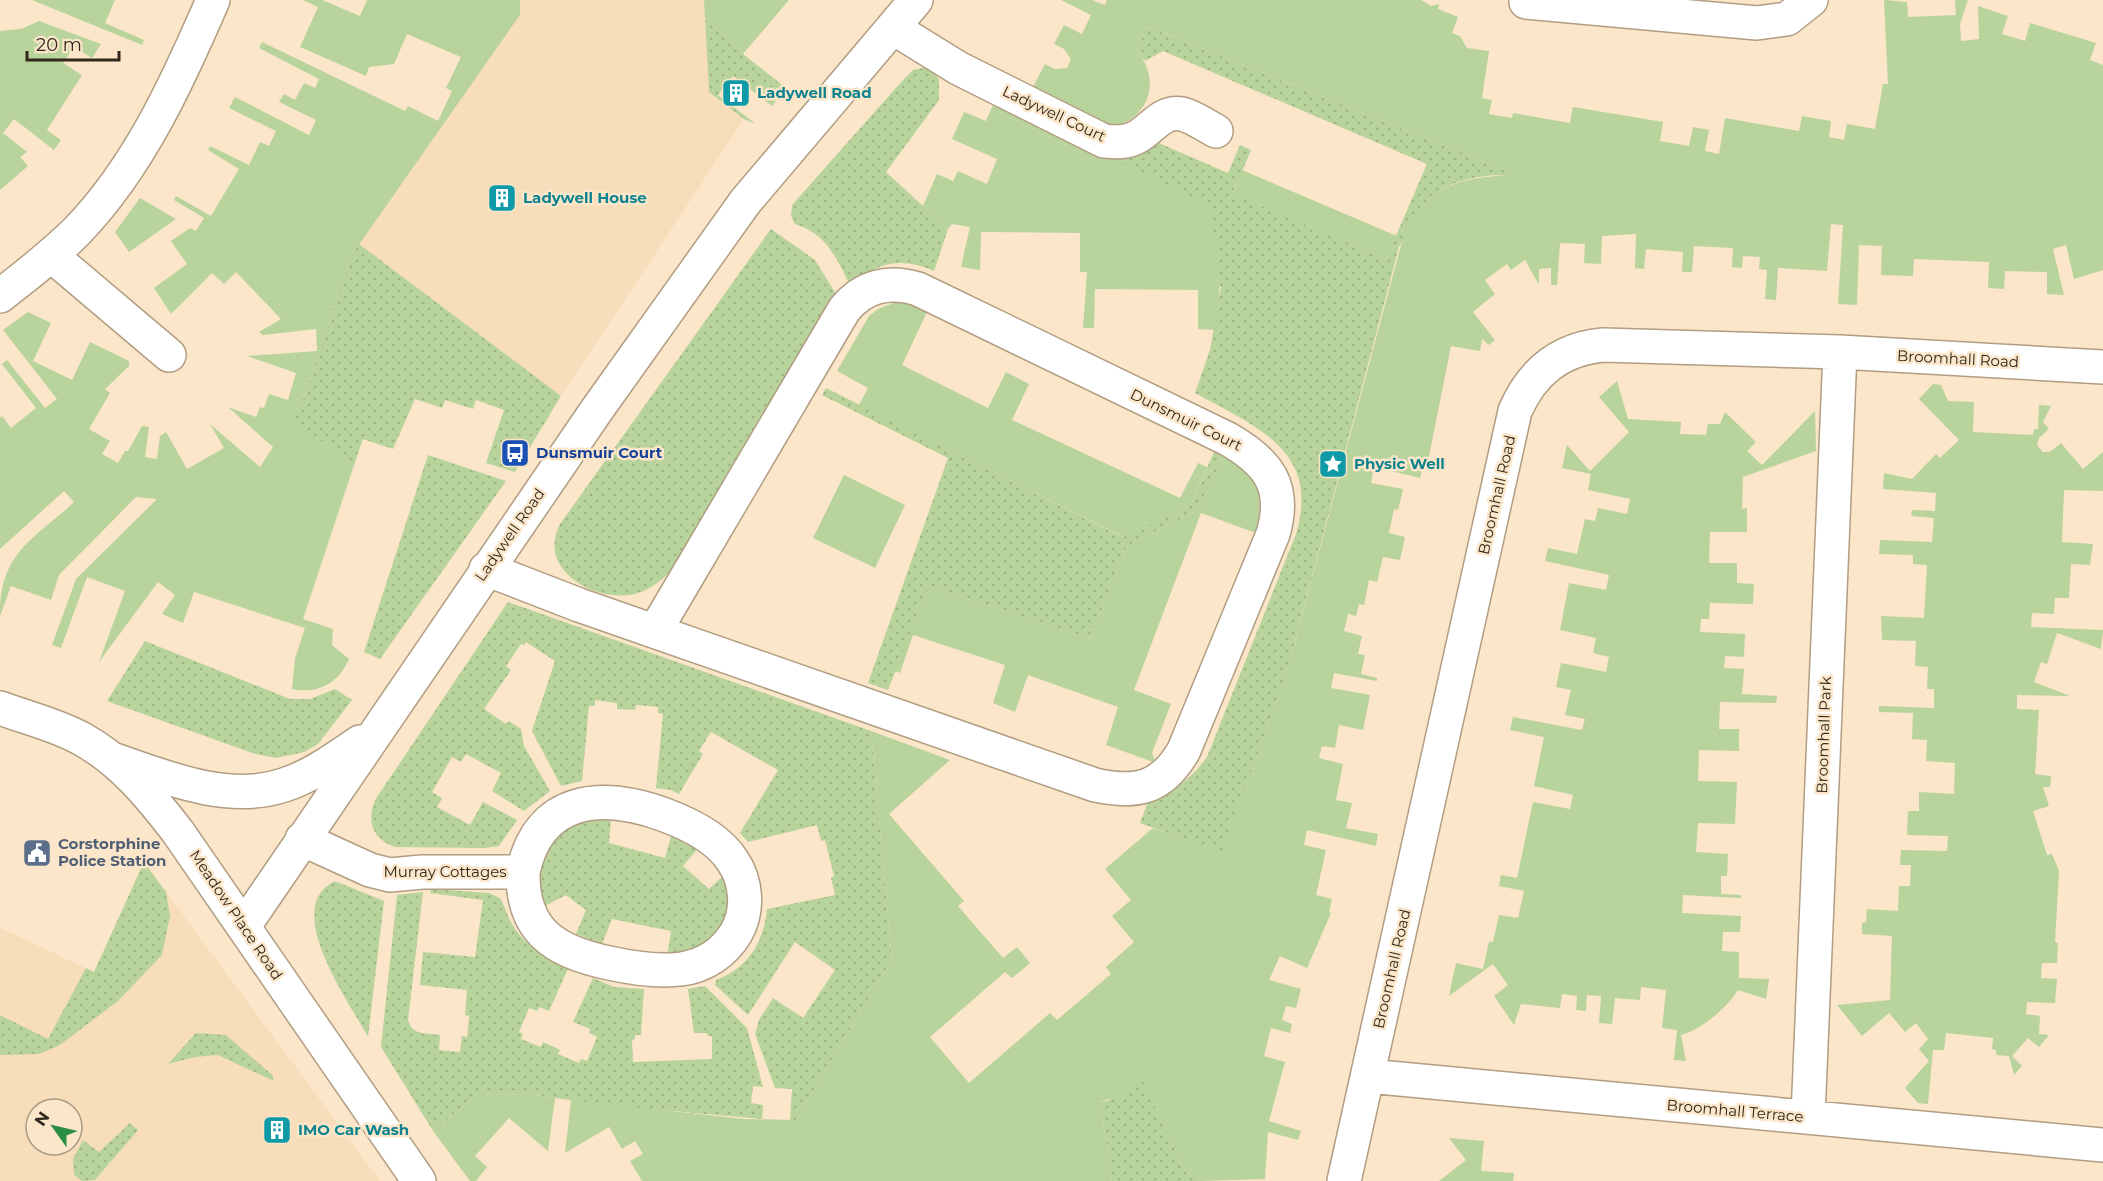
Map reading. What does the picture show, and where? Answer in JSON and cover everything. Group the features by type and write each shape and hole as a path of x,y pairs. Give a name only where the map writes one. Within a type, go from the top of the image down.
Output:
{"street":[{"path":"0,296 52,256 96,210 128,165 174,86 213,0"},
{"name":"Ladywell Road","path":"244,927 486,569 745,202 895,28 916,0"},
{"path":"1526,2 1766,23 1787,19 1811,0"},
{"name":"Ladywell Court","path":"895,28 958,68 1104,141 1128,141 1138,137 1165,116 1174,114 1187,116 1216,131"},
{"path":"52,256 169,355"},
{"name":"Dunsmuir Court","path":"486,569 529,587 655,631 1095,784 1132,790 1144,787 1166,774 1177,764 1191,735 1273,534 1277,518 1276,491 1272,479 1257,458 1228,439 918,289 897,284 880,286 859,295 844,310 655,631"},
{"name":"Broomhall Road","path":"1344,1181 1515,411 1526,388 1543,368 1555,360 1591,346 1840,352 2103,367"},
{"name":"Broomhall Park","path":"1808,1117 1840,352"},
{"name":"Meadow Place Road","path":"0,708 82,739 112,759 147,792 178,832 419,1181"},
{"name":"Ladywell Road","path":"112,759 164,777 205,787 252,790 282,786 321,768 374,733"},
{"name":"Murray Cottages","path":"596,801 630,805 676,819 723,848 738,870 743,884 743,913 730,943 705,963 678,970 618,965 571,954 555,945 542,933 525,902 522,872 534,839 546,824 563,811 596,801"},
{"name":"Murray Cottages","path":"302,839 370,870 390,875 422,872 522,872"},
{"name":"Broomhall Terrace","path":"1368,1076 2103,1146"}],"shaded area":[{"path":"520,0 704,0 709,92 744,119 561,396 359,244 520,15"},
{"path":"144,862 380,1181 0,1181 0,928 94,972"}],"green space":[{"path":"32,0 115,0 105,23 144,40 142,45"},
{"path":"303,0 322,0 360,16 367,0 520,0 520,15 351,256 301,405 292,420 354,465 303,619 333,629 332,645 349,659 339,675 326,685 310,690 292,689 295,659 305,628 194,592 183,623 162,614 175,595 158,582 99,662 125,591 87,577 61,648 52,645 76,579 157,499 136,497 59,575 51,600 11,586 0,616 1,594 12,562 32,538 74,502 64,491 0,549 0,418 2,416 11,428 36,408 2,364 7,360 45,408 57,399 3,330 28,312 51,323 33,361 72,380 90,342 129,361 129,366 105,389 110,393 89,429 110,441 102,454 118,463 125,451 128,451 142,426 149,427 145,457 157,459 160,436 166,432 187,469 224,448 210,424 260,467 273,447 228,407 256,417 260,407 264,408 269,394 288,400 296,373 247,356 317,351 316,329 263,335 259,332 281,319 236,272 224,284 212,273 171,314 154,288 187,264 171,241 190,228 196,231 204,218 174,200 176,196 211,216 239,169 208,150 210,146 249,165 260,142 269,146 276,131 229,108 235,97 309,135 316,120 279,102 284,94 295,100 304,83 315,88 319,79 259,48 262,42 405,111 408,106 438,121 452,91 446,88 461,57 407,34 394,64 369,67 366,76 300,47 318,7"},
{"path":"704,0 789,0 743,54 705,17"},
{"path":"1061,0 1092,0 1105,5 1107,0 1421,0 1431,6 1439,4 1438,9 1458,17 1452,33 1460,36 1467,48 1489,51 1482,98 1492,100 1489,114 1512,118 1513,113 1570,123 1573,107 1663,122 1660,141 1689,146 1693,127 1709,130 1705,151 1719,154 1725,118 1799,131 1802,116 1831,121 1829,137 1844,140 1847,124 1875,129 1883,84 1888,84 1884,0 1907,2 1908,17 1956,15 1955,0 1968,0 1960,24 1961,41 1979,39 1978,6 2008,16 2002,34 2025,41 2030,23 2096,43 2090,60 2103,65 2103,270 2074,279 2066,245 2053,249 2064,295 2047,294 2047,272 2005,271 2004,289 1988,288 1989,262 1914,259 1913,276 1881,275 1882,246 1859,245 1857,305 1838,304 1843,225 1831,224 1827,271 1778,268 1776,300 1765,299 1767,270 1759,269 1760,257 1743,256 1742,268 1732,267 1733,248 1694,246 1692,272 1682,272 1683,252 1646,249 1644,269 1635,268 1636,234 1602,236 1601,264 1584,263 1585,244 1560,243 1557,285 1551,285 1551,268 1539,269 1539,285 1525,260 1511,270 1507,264 1485,280 1495,294 1473,312 1495,340 1489,345 1482,339 1480,351 1451,346 1427,466 1423,466 1420,478 1374,467 1371,483 1403,489 1398,510 1394,509 1389,533 1405,537 1400,560 1383,557 1377,582 1369,580 1364,605 1359,604 1356,616 1348,614 1344,631 1362,636 1358,654 1365,655 1361,674 1377,678 1377,681 1334,673 1331,688 1370,695 1363,730 1339,725 1335,748 1322,746 1319,758 1343,764 1336,800 1352,803 1346,828 1378,834 1376,846 1307,830 1304,845 1326,850 1316,895 1332,899 1329,912 1331,913 1307,968 1280,956 1269,980 1301,989 1296,1008 1286,1006 1282,1020 1292,1024 1290,1033 1271,1028 1264,1056 1285,1062 1269,1121 1301,1131 1298,1140 1268,1132 1265,1179 1200,1181 1186,1172 1141,1077 1130,1092 1100,1102 1112,1181 642,1181 630,1161 643,1154 635,1141 622,1149 609,1127 565,1153 571,1100 744,1119 796,1120 892,959 871,731 950,760 889,814 964,901 958,906 1003,958 1017,947 1030,963 1012,978 1005,972 930,1037 969,1083 1050,1013 1057,1020 1111,974 1106,967 1134,942 1112,916 1131,900 1105,869 1153,828 1222,851 1285,679 1405,230 1425,203 1436,193 1460,182 1507,175 1505,170 1146,26 1136,50 1149,73 1148,96 1143,107 1135,116 1111,127 1001,71 1033,87 1045,64 1055,69 1067,68 1071,59 1064,49 1054,44 1064,25 1082,34 1091,15"},
{"path":"705,17 743,54 786,88 772,106 733,76 718,95 756,124 744,119 709,92"},
{"path":"39,21 101,44 92,58 74,47 63,63 82,75 47,130 61,140 54,150 14,119 3,133 27,152 20,157 28,166 0,190 0,31 21,29"},
{"path":"1146,26 1505,170 1507,175 1463,180 1434,195 1421,207 1399,247 1285,679 1222,852 1140,823 1149,799 1182,783 1207,757 1296,534 1301,505 1299,481 1291,461 1278,445 1260,430 1195,393 1210,350 1221,287 1096,149 1145,137 1228,173 1240,145 1251,150 1233,193 1386,259 1427,164 1163,51 1145,61 1136,50"},
{"path":"923,68 931,70 939,79 939,100 886,172 948,229 934,271 911,264 890,264 870,272 851,287 836,257 823,241 806,228 795,224 791,216 792,205 903,80 913,70"},
{"path":"995,100 1209,206 1219,268 1218,314 1215,330 1198,329 1198,290 1095,289 1094,328 1083,328 1087,272 1080,272 1080,233 981,232 980,270 961,267 970,227 952,224 948,229 923,206 937,174 953,181 958,171 987,184 997,159 952,139 964,112 986,121"},
{"path":"1242,170 1397,236 1386,259 1233,194"},
{"path":"140,198 176,219 129,252 115,232"},
{"path":"771,229 815,260 839,299 670,572 650,588 635,594 603,593 587,588 563,569 556,556 555,541 560,524"},
{"path":"359,244 561,396 515,472 486,463 504,410 476,400 473,409 445,400 442,408 415,399 393,449 363,439 354,465 291,420 301,405 351,256"},
{"path":"896,302 907,302 928,310 902,365 988,408 1006,372 1029,384 1012,420 1180,498 1198,463 1207,467 1191,505 1124,537 859,405 868,388 837,371 869,316 878,309"},
{"path":"1617,381 1628,419 1681,422 1680,434 1706,435 1708,424 1720,424 1725,412 1756,442 1747,451 1762,465 1815,411 1816,451 1743,477 1742,509 1747,508 1747,532 1710,532 1709,563 1737,563 1737,583 1754,584 1753,604 1710,603 1709,619 1701,619 1700,632 1745,634 1744,657 1725,656 1724,668 1744,669 1742,694 1777,696 1776,703 1720,702 1719,729 1739,729 1739,751 1699,750 1698,781 1737,782 1735,824 1698,823 1696,852 1728,854 1727,876 1721,876 1721,894 1741,895 1741,898 1683,895 1682,913 1741,916 1740,932 1723,932 1722,951 1739,952 1739,978 1769,979 1766,999 1738,990 1713,1017 1681,1035 1686,1061 1674,1060 1677,1030 1662,1028 1666,990 1641,987 1640,1000 1615,998 1612,1024 1599,1023 1601,996 1587,995 1586,1011 1576,1010 1577,996 1562,994 1560,1008 1521,1004 1514,1025 1494,996 1508,985 1493,964 1449,996 1456,963 1483,969 1489,942 1493,942 1499,915 1518,918 1524,891 1499,886 1501,875 1517,878 1533,802 1570,809 1573,795 1534,786 1544,737 1510,730 1513,717 1582,730 1585,719 1565,715 1571,690 1556,687 1561,663 1606,672 1609,657 1593,653 1596,638 1560,630 1569,583 1606,590 1609,575 1545,561 1548,548 1577,554 1585,519 1595,521 1598,508 1627,514 1630,499 1588,490 1591,474 1562,468 1567,445 1590,471 1629,432 1599,397"},
{"path":"1933,384 1941,385 1948,401 1974,402 1973,432 2033,435 2034,429 2038,429 2039,405 2051,406 2043,422 2049,429 2039,438 2037,445 2043,452 2050,452 2061,443 2083,469 2103,452 2103,491 2064,490 2062,542 2093,544 2090,565 2071,564 2069,598 2055,598 2054,614 2032,613 2031,627 2103,630 2101,649 2057,633 2047,664 2041,662 2034,682 2070,696 2017,695 2017,709 2039,710 2035,774 2051,776 2050,787 2043,787 2049,806 2033,811 2047,855 2052,854 2059,871 2055,942 2058,943 2057,963 2042,963 2041,978 2057,979 2055,1003 2027,1002 2026,1014 2040,1016 2039,1034 2049,1035 2039,1047 2028,1038 2012,1056 2022,1066 2014,1075 2009,1056 1996,1055 1996,1050 1992,1049 1993,1038 1946,1033 1944,1050 1933,1050 1928,1104 1918,1103 1905,1088 1929,1061 1919,1049 1928,1039 1916,1023 1905,1032 1889,1013 1862,1036 1837,1005 1890,1000 1892,936 1862,934 1862,923 1866,922 1867,909 1898,911 1899,886 1910,886 1911,865 1900,865 1901,850 1947,851 1948,836 1907,835 1908,811 1919,811 1919,792 1954,794 1955,763 1926,761 1927,740 1912,739 1913,713 1879,712 1879,706 1934,708 1934,689 1927,689 1928,667 1915,666 1916,641 1882,640 1881,616 1924,618 1927,565 1913,564 1913,555 1879,554 1880,540 1932,542 1934,518 1911,516 1912,510 1935,511 1936,493 1883,489 1884,473 1912,479 1936,454 1940,458 1959,440 1919,399"},
{"path":"826,388 1123,537 1191,505 1214,452 1223,456 1200,509 1127,546 1090,639 929,586 888,690 868,683 948,458 822,395"},
{"path":"428,455 506,481 380,659 364,652"},
{"path":"1223,456 1245,469 1252,477 1259,497 1256,533 1201,513 1134,690 1171,704 1152,753 1156,763 1106,745 1118,707 1028,675 1015,712 993,703 1005,665 913,635 900,673 895,671 929,586 1090,639 1127,546 1200,509"},
{"path":"844,475 905,505 875,568 813,538"},
{"path":"508,602 871,731 892,959 796,1120 790,1120 792,1089 775,1088 755,1034 759,1020 773,998 803,1018 835,970 795,942 748,1015 715,985 716,980 737,968 752,952 762,932 767,909 835,895 831,878 834,876 825,840 821,841 817,825 748,842 740,833 778,770 711,732 699,751 703,754 679,794 671,790 656,788 663,714 658,713 658,707 636,705 635,710 617,709 617,703 595,700 595,706 589,706 582,781 561,786 532,731 555,661 526,642 524,645 521,644 506,666 511,670 484,709 506,724 509,721 521,729 524,746 550,791 524,811 492,791 501,773 466,754 461,762 452,757 432,792 442,798 437,807 470,825 483,802 517,820 499,846 485,848 395,847 387,844 373,829 371,816 375,800"},
{"path":"145,641 290,699 310,699 335,689 352,700 318,744 304,752 276,758 255,754 107,701"},
{"path":"611,818 609,843 665,858 672,832 699,847 683,866 709,889 724,875 732,906 710,946 667,957 671,931 612,919 602,944 576,934 586,910 566,895 545,906 541,902 537,858 572,821"},
{"path":"144,862 166,892 170,916 162,955 118,1001 60,1045 39,1054 0,1055 0,1015 48,1039 86,968 94,972"},
{"path":"335,881 384,901 368,1037 335,980 317,933 314,912 320,894"},
{"path":"431,889 489,893 500,898 512,924 523,939 544,956 568,969 549,1011 539,1007 537,1011 529,1008 519,1032 523,1034 521,1039 541,1047 543,1042 560,1050 558,1054 579,1063 581,1059 587,1061 597,1037 589,1033 590,1029 573,1022 593,978 614,987 644,989 641,1035 635,1035 635,1039 632,1040 633,1062 712,1059 712,1036 708,1036 707,1033 694,1033 688,989 705,986 747,1028 763,1087 753,1086 751,1103 763,1105 762,1119 605,1105 527,1094 477,1095 433,1131 381,1047 397,895 423,892 408,1020 410,1025 421,1033 440,1035 439,1050 460,1052 462,1036 467,1037 469,1016 465,1015 467,990 420,985 423,952 475,957 483,900 430,893"},
{"path":"196,1033 226,1035 272,1075 274,1081 218,1055 195,1057 168,1064"},
{"path":"1141,1076 1186,1172 1200,1181 1112,1181 1100,1102 1107,1101"},
{"path":"527,1094 555,1098 548,1151 509,1118 475,1156 487,1167 476,1181 470,1181 433,1131 477,1095"},
{"path":"130,1123 138,1130 95,1180 82,1181 74,1175 73,1159 84,1157 84,1141 99,1152"},
{"path":"1449,1138 1484,1141 1481,1171 1514,1173 1513,1181 1439,1181 1466,1160"}],"place":[{"name":"Ladywell Road","path":"736,93"},
{"name":"Ladywell House","path":"502,198"},
{"name":"Dunsmuir Court","path":"515,453"},
{"name":"Physic Well","path":"1333,464"},
{"name":"Corstorphine Police Station","path":"37,853"},
{"name":"IMO Car Wash","path":"277,1130"}]}
